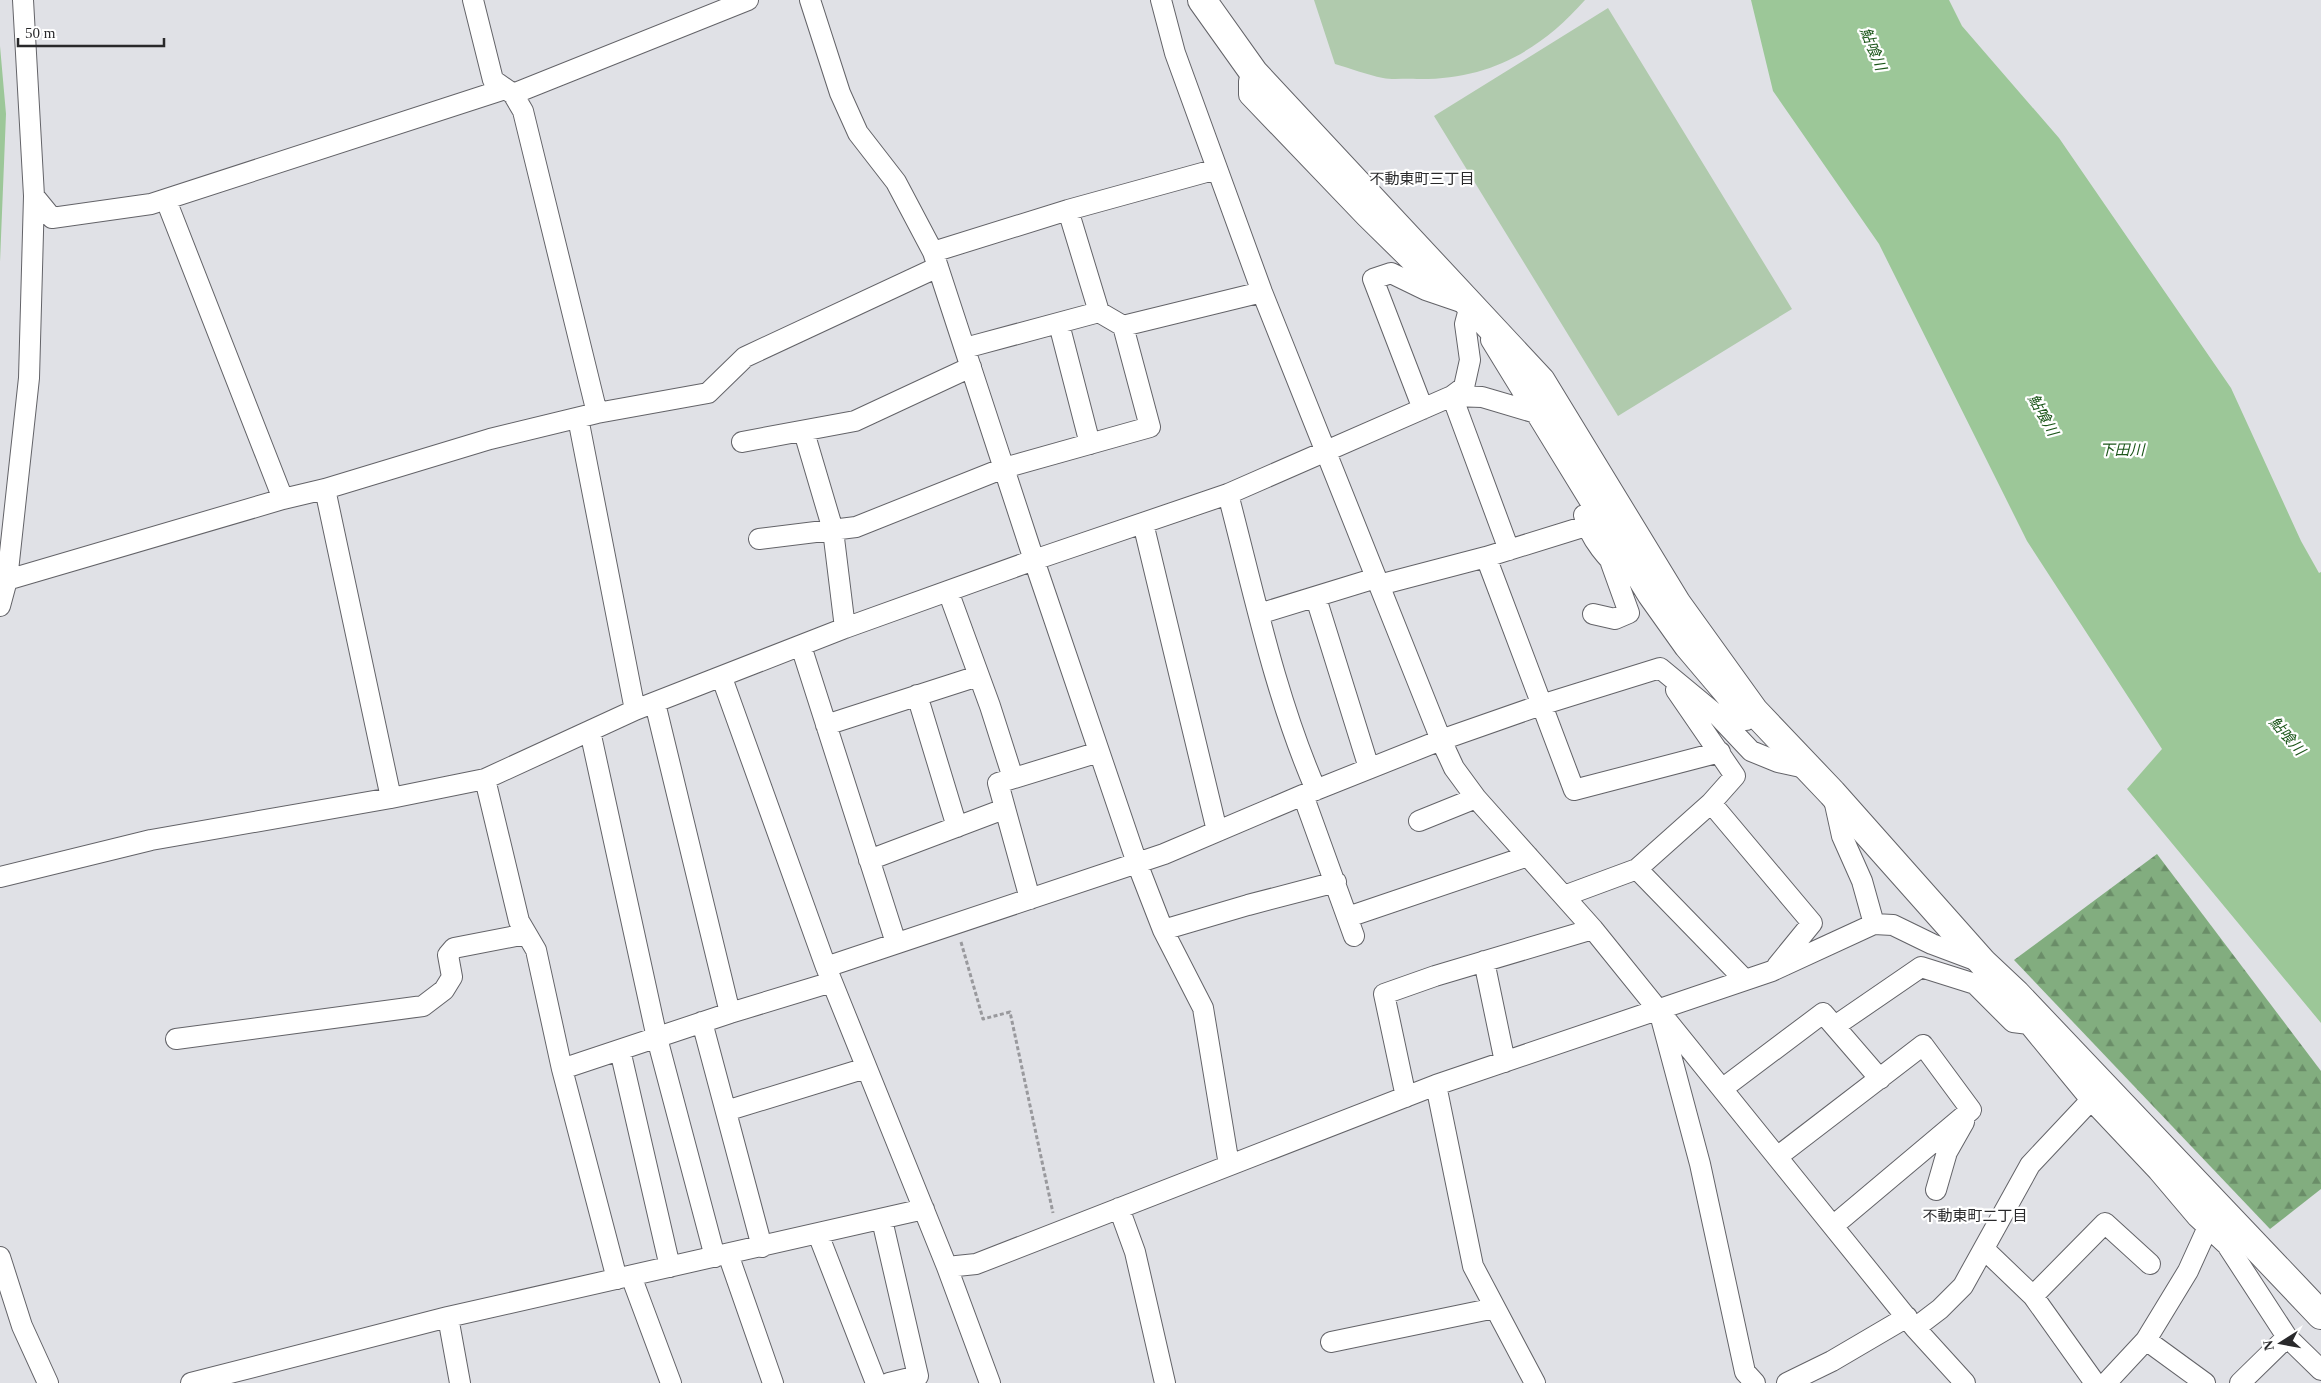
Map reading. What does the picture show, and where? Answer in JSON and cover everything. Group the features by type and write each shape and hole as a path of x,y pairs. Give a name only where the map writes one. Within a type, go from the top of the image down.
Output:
{"street":[{"path":"0,606 7,580 29,378 34,196 24,0"},
{"path":"473,0 493,80 509,92 523,111 597,413"},
{"path":"34,196 52,218 151,204 166,200 185,192 509,92 748,0"},
{"path":"810,0 840,93 858,133 896,182 936,259 1034,560 1137,863 1163,930 1203,1008 1229,1165"},
{"path":"1161,0 1175,53 1262,292 1441,740 1454,768 1476,798 1593,928 1911,1323 1966,1383"},
{"path":"1202,0 1254,73 1460,302 1541,381 1677,604 1754,711 1832,793 1983,963 2016,994 2321,1315"},
{"path":"7,580 283,499 325,489 490,439 597,413 708,393 745,357 936,259 1068,210 1217,168"},
{"path":"166,200 283,499"},
{"path":"1068,210 1099,312 1123,326 1262,292"},
{"path":"1423,409 1373,278 1391,273 1460,302 1536,413 1648,596 1684,648 1767,744 1810,770"},
{"path":"0,877 150,840 391,798 484,779 635,710 722,678 845,628 1034,560 1228,494 1326,453 1452,396 1464,387 1470,360 1460,302"},
{"path":"965,348 1099,312"},
{"path":"1059,324 1090,444"},
{"path":"759,539 856,527 1004,468 1150,427 1123,326"},
{"path":"742,442 855,421 971,367"},
{"path":"1452,396 1482,397 1536,413"},
{"path":"1452,396 1509,550"},
{"path":"578,418 635,710"},
{"path":"804,432 833,530 845,628"},
{"path":"1577,481 1586,526 1610,561 1648,596 1677,604"},
{"path":"325,489 391,798"},
{"path":"1228,494 1259,614 1336,882 1351,926 1528,856"},
{"path":"1143,523 1217,831"},
{"path":"1259,614 1378,582 1486,557 1586,526"},
{"path":"1486,557 1574,790 1720,752"},
{"path":"1593,614 1615,619 1629,613 1610,561"},
{"path":"948,591 990,706 1013,778"},
{"path":"1316,598 1369,768"},
{"path":"801,646 896,942"},
{"path":"1660,668 1718,716 1751,752 1778,762 1810,770"},
{"path":"562,1070 730,1013 829,974 896,942 1164,854 1310,792 1441,740 1541,705 1660,668"},
{"path":"1564,896 1637,869 1711,803 1735,776 1660,668"},
{"path":"826,725 978,676"},
{"path":"722,678 829,974 947,1267 990,1383"},
{"path":"917,696 957,827"},
{"path":"655,703 730,1013"},
{"path":"590,731 657,1038 722,1256 773,1383"},
{"path":"1030,899 998,783 1099,752"},
{"path":"484,779 519,921 536,950 562,1070 624,1278 665,1382"},
{"path":"1832,793 1842,836 1862,882 1874,924"},
{"path":"1419,821 1476,798"},
{"path":"1711,803 1812,923 1772,971"},
{"path":"869,860 1004,809"},
{"path":"1637,869 1745,980"},
{"path":"1163,930 1248,904 1336,882"},
{"path":"947,1267 976,1264 1436,1085 1659,1011 1772,971 1874,924 1893,925 1932,944 1983,963"},
{"path":"1406,1097 1384,994 1593,928"},
{"path":"176,1039 423,1006 444,990 452,977 448,955 454,948 526,934"},
{"path":"1484,961 1505,1062"},
{"path":"1835,1026 1921,967 1975,984 2013,1022 2029,1024"},
{"path":"2016,994 2029,1024 2091,1100 2208,1227 2227,1245 2287,1337 2321,1370"},
{"path":"1659,1011 1700,1164 1745,1372 1755,1383"},
{"path":"1722,1089 1823,1012 1880,1079"},
{"path":"702,1022 762,1247"},
{"path":"1777,1157 1922,1046 1971,1110"},
{"path":"620,1050 670,1267"},
{"path":"726,1111 866,1068"},
{"path":"1436,1085 1473,1266 1535,1383"},
{"path":"1787,1383 1940,1309 1964,1286 2030,1165 2091,1100"},
{"path":"1936,1190 1947,1152 1971,1110"},
{"path":"1833,1226 1971,1110"},
{"path":"1119,1208 1135,1252 1165,1383"},
{"path":"191,1383 448,1317 924,1209"},
{"path":"882,1220 918,1376 889,1383"},
{"path":"2033,1296 2105,1224 2150,1264"},
{"path":"2106,1383 2146,1340 2188,1271 2208,1227"},
{"path":"818,1234 876,1383"},
{"path":"1985,1250 2033,1296 2095,1383"},
{"path":"1,1264 22,1326 48,1383"},
{"path":"1331,1342 1495,1308"},
{"path":"448,1317 460,1383"},
{"path":"2240,1383 2287,1337"},
{"path":"2146,1340 2205,1383"}],"path":[{"path":"956,923 983,1019 1010,1012 1058,1233"}],"shaded area":[{"path":"1314,0 1585,0 1549,34 1530,48 1489,68 1442,78 1391,79 1335,64"},
{"path":"1608,8 1792,309 1618,416 1434,116"}],"green space":[{"path":"2157,854 2321,1071 2321,1189 2270,1229 2014,960"}],"water":[{"name":"下田川","path":"1751,0 1949,0 1962,26 2059,138 2231,388 2301,541 2319,573 2321,572 2321,1023 2127,789 2162,749 2027,541 1879,244 1773,91"},
{"path":"0,46 6,114 0,262"}],"district":[{"name":"不動東町三丁目","path":"1422,179"},
{"name":"不動東町二丁目","path":"1975,1216"}],"water label":[{"name":"鮎喰川","path":"1873,49"},
{"name":"鮎喰川","path":"2043,415"},
{"name":"鮎喰川","path":"2287,736"}]}
